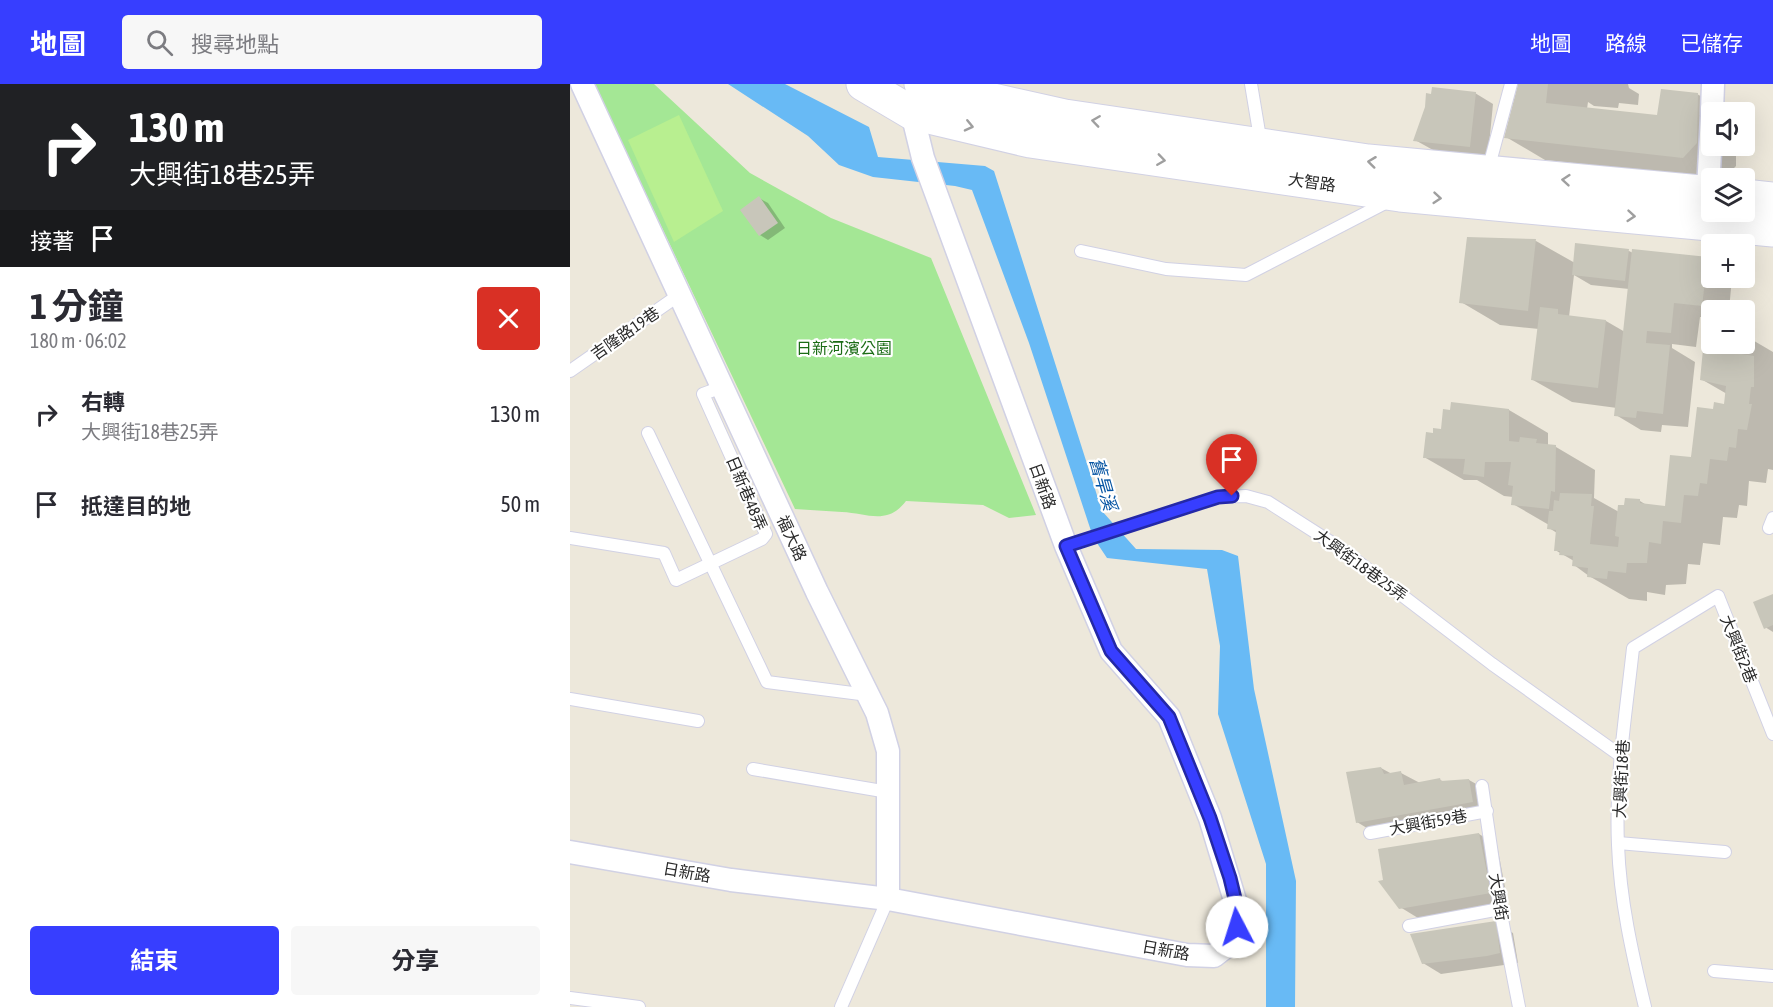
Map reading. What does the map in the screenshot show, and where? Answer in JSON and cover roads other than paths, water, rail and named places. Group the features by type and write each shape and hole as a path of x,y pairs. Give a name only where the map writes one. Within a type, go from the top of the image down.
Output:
{"street":[{"name":"福大路","path":"582,84 722,387 877,713 888,751 888,899"},
{"name":"大智路","path":"863,84 916,94 1262,145 1406,181 1486,174 1701,202"},
{"path":"1712,102 1713,84"},
{"name":"大智路","path":"916,94 1030,141 1406,181 1701,202"},
{"name":"日新路","path":"570,852 731,880 888,899 1188,955 1214,956 1232,942 1237,927 1237,907 1210,818 1169,717 1111,651 1066,546 923,158 916,94"},
{"path":"1755,197 1773,199"},
{"name":"大智路","path":"1754,222 1773,230"}],"lane":[{"path":"1251,84 1262,145"},
{"path":"1486,174 1511,84"},
{"path":"1081,250 1166,269 1246,275 1406,181"},
{"name":"吉隆路19巷","path":"570,371 679,295"},
{"name":"日新巷48弄","path":"570,538 664,553 676,580 762,539 766,534 703,394 722,387"},
{"path":"648,433 767,682 868,695"},
{"name":"大興街18巷25弄","path":"1066,546 1218,497 1246,496 1269,502 1340,548 1492,664 1621,756"},
{"name":"大興街18巷","path":"1645,1007 1624,918 1618,843 1621,756 1633,648 1718,596"},
{"name":"大興街2巷","path":"1718,596 1773,734"},
{"path":"570,699 698,721"},
{"path":"753,769 888,792"},
{"name":"大興街","path":"1482,786 1500,909 1519,1007"},
{"name":"大興街59巷","path":"1370,833 1487,811"},
{"path":"1618,843 1725,852"},
{"name":"福大路","path":"841,1007 888,899"},
{"path":"1409,926 1500,909"},
{"path":"1714,971 1773,976"},
{"path":"570,998 639,1007"}],"water":[{"path":"728,84 785,84 869,127 878,157 985,166 994,171 1102,511 1136,549 1222,550 1238,556 1254,689 1296,881 1295,1007 1266,1007 1266,864 1218,714 1220,646 1207,569 1107,558 1093,537 1029,343 972,190 873,177 839,165 808,136"}],"park label":[{"name":"日新河濱公園","path":"844,348"}],"water label":[{"name":"舊旱溪","path":"1103,484"}]}
